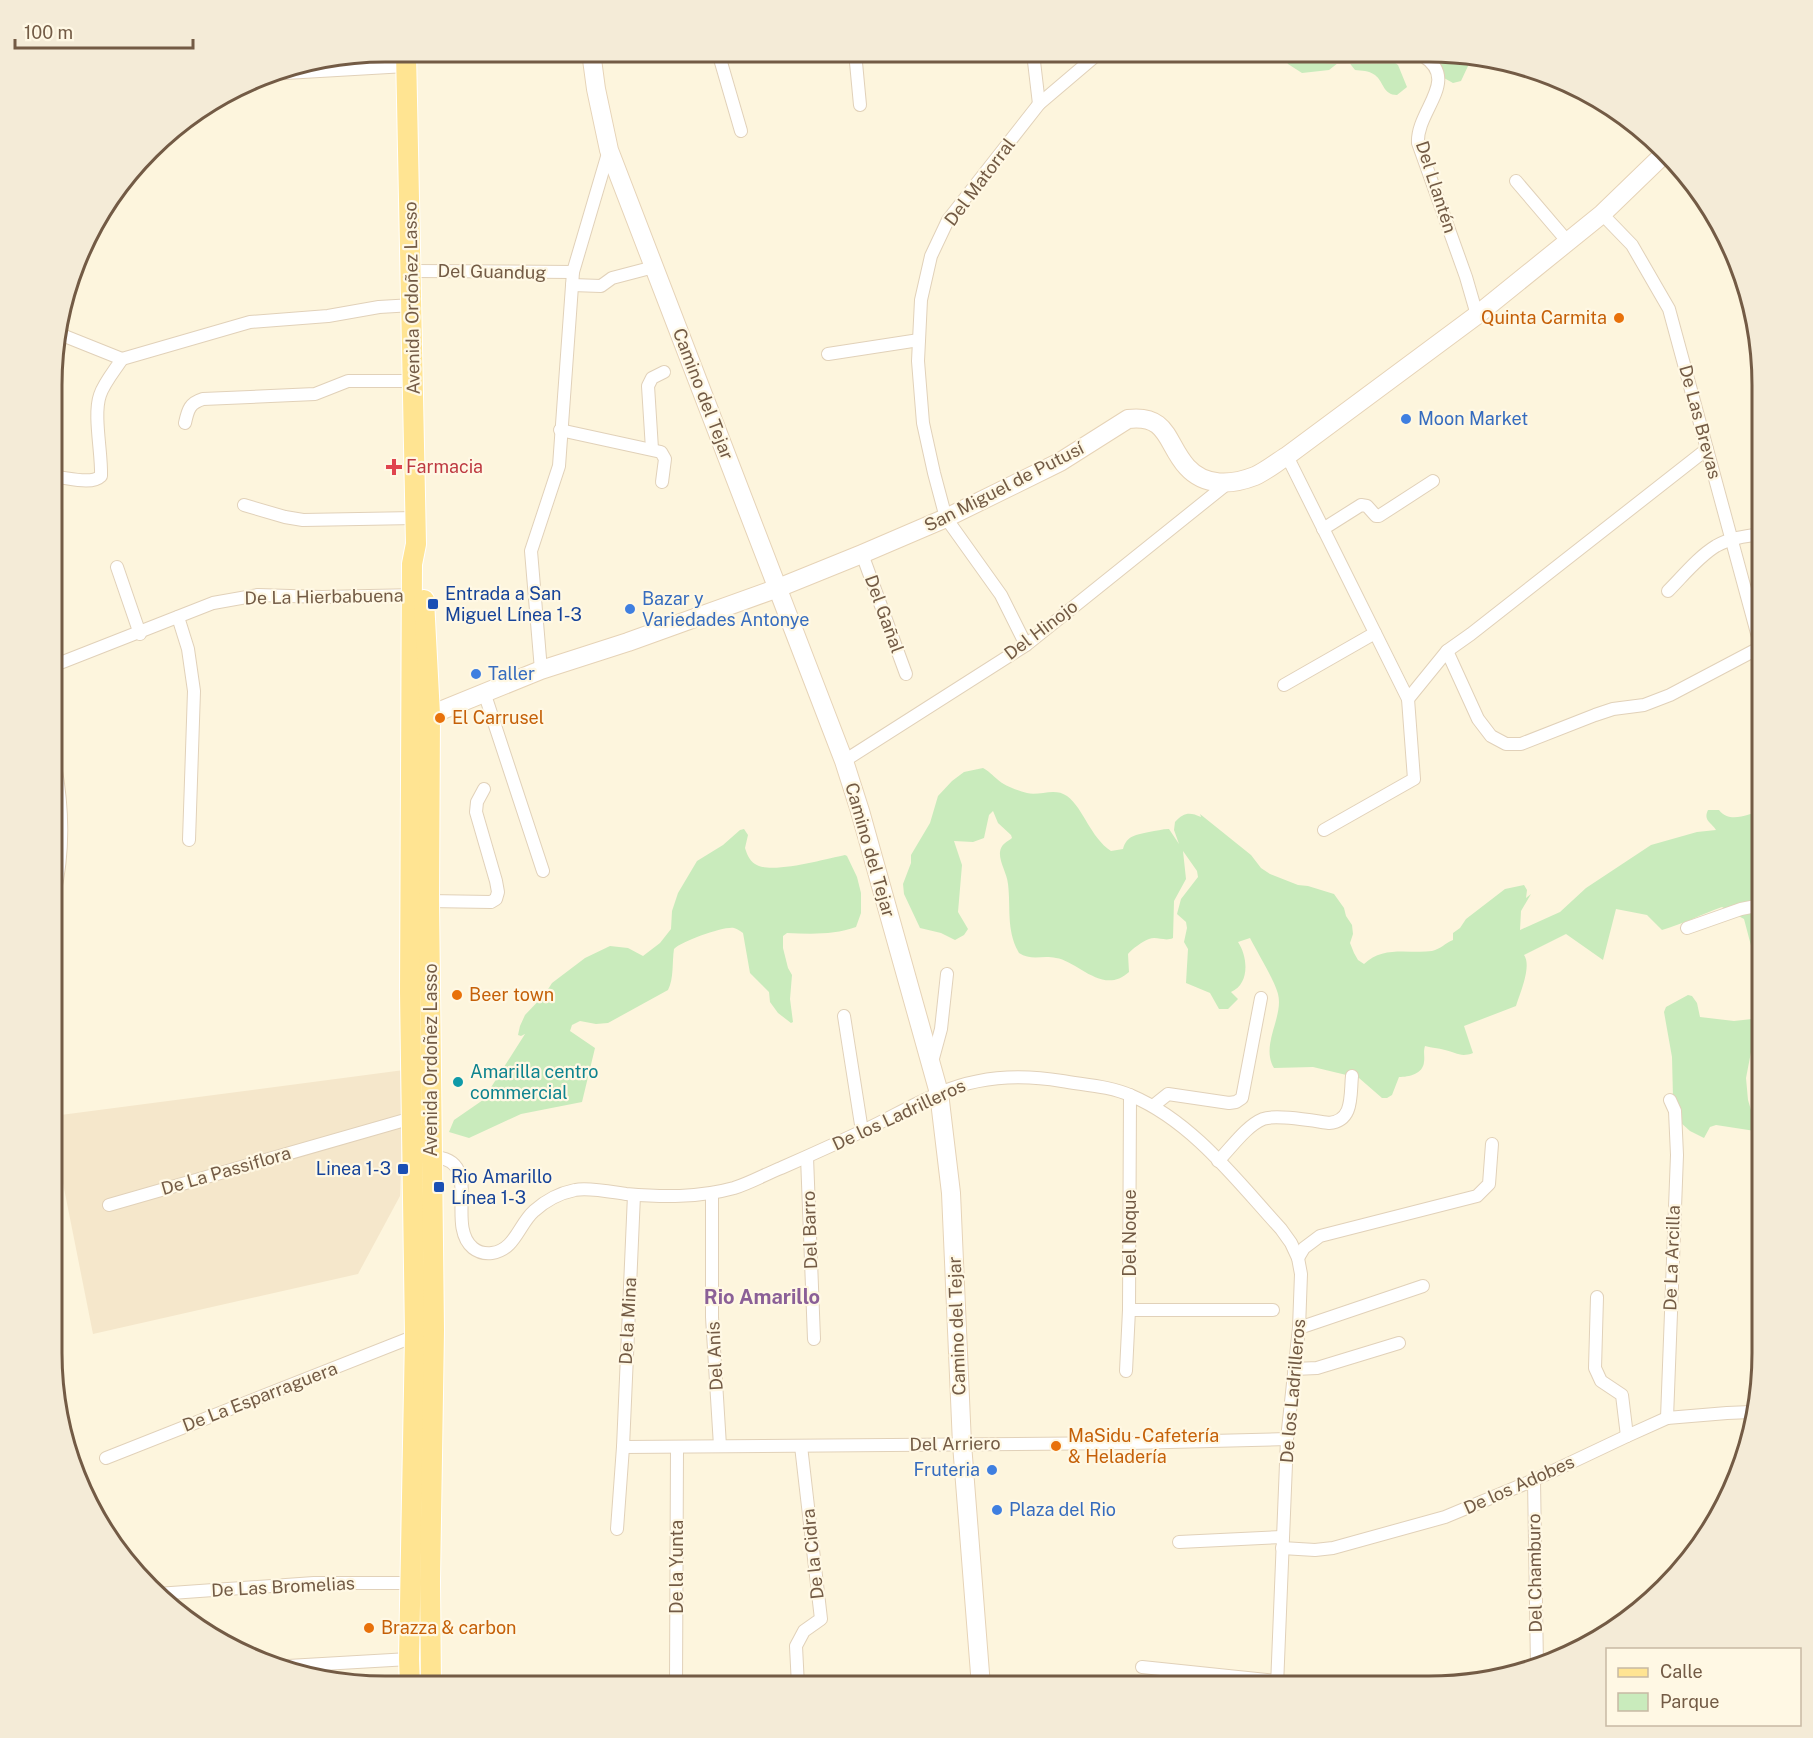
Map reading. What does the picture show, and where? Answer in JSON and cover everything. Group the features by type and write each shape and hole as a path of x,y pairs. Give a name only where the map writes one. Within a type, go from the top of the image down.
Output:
{"main road":[{"name":"Avenida Ordoñez Lasso","path":"406,62 413,305 416,544 412,564 418,595 420,716 429,901 434,1330 431,1676"},
{"name":"Avenida Ordoñez Lasso","path":"410,1676 415,1336 410,992 420,716"}],"street":[{"path":"323,68 372,62"},
{"name":"Camino del Tejar","path":"592,62 609,150 844,760 939,1093 951,1192 962,1444 980,1676"},
{"path":"721,62 741,131"},
{"path":"856,62 860,105"},
{"path":"1034,62 1040,104"},
{"name":"Del Matorral","path":"946,518 923,423 918,361 921,300 931,256 948,220 1040,104 1089,62"},
{"name":"Del Llantén","path":"1433,62 1439,71 1438,86 1419,128 1418,143 1466,277 1477,315"},
{"path":"541,669 531,551 559,466 572,279 609,150"},
{"name":"San Miguel de Putusí","path":"420,716 541,669 628,642 778,588 862,554 946,518 1060,462 1128,419 1150,420 1169,436 1187,467 1212,483 1227,483 1256,476 1287,456 1477,315 1602,214 1659,159"},
{"path":"1516,181 1568,242"},
{"name":"De Las Brevas","path":"1602,214 1632,245 1669,309 1752,613"},
{"name":"Del Guandug","path":"412,271 572,279 601,286 612,278 654,267"},
{"path":"65,336 122,359 250,322 328,316 379,307 413,305"},
{"path":"828,354 919,340"},
{"path":"61,477 91,480 101,476 102,461 97,405 100,393 122,359"},
{"path":"652,449 648,386 652,378 664,372"},
{"path":"185,423 188,408 195,401 203,399 315,394 348,381 414,381"},
{"path":"560,430 652,449 664,455 662,482"},
{"path":"1407,699 1447,651 1707,449"},
{"path":"1287,456 1407,699 1414,778 1324,830"},
{"path":"1323,529 1361,504 1379,516 1433,481"},
{"name":"Del Hinojo","path":"844,760 1026,645 1227,483"},
{"path":"244,505 303,520 415,518"},
{"path":"946,518 1001,595 1026,645"},
{"path":"1668,591 1716,546 1732,539 1752,536"},
{"name":"Del Gañal","path":"862,554 906,674"},
{"path":"117,567 140,634"},
{"name":"De La Hierbabuena","path":"61,663 140,634 213,603 258,595 322,597 418,595"},
{"path":"178,617 188,649 194,691 189,840"},
{"path":"1284,685 1375,633"},
{"path":"1447,651 1478,718 1491,736 1506,744 1521,744 1613,709 1644,705 1670,696 1752,652"},
{"path":"484,692 543,871"},
{"path":"429,901 491,902 496,899 498,892 496,880 476,812 477,802 484,789"},
{"path":"61,803 61,839"},
{"path":"1687,928 1752,907"},
{"path":"931,1064 941,1029 947,974"},
{"path":"1153,1106 1168,1094 1229,1103 1242,1098 1261,998"},
{"path":"844,1016 862,1131"},
{"path":"1218,1161 1251,1127 1262,1120 1272,1117 1329,1123 1344,1118 1349,1111 1352,1076"},
{"name":"De los Ladrilleros","path":"431,1157 450,1160 458,1168 461,1177 463,1230 470,1246 480,1253 490,1254 502,1250 512,1242 532,1212 554,1197 577,1189 673,1197 712,1193 737,1187 807,1157 939,1093 970,1082 1007,1077 1048,1079 1108,1088 1153,1106 1191,1133 1218,1161 1281,1229 1291,1242 1298,1258 1301,1274 1299,1328 1287,1439 1277,1676"},
{"name":"Del Noque","path":"1126,1371 1129,1310 1130,1095"},
{"name":"De La Arcilla","path":"1667,1418 1677,1155 1675,1111 1670,1100"},
{"name":"De La Passiflora","path":"109,1205 412,1118"},
{"path":"1298,1258 1304,1248 1320,1236 1477,1196 1487,1189 1489,1184 1492,1144"},
{"name":"Del Barro","path":"807,1157 814,1339"},
{"name":"Del Anís","path":"712,1193 712,1317 720,1446"},
{"name":"De la Mina","path":"617,1529 634,1195"},
{"path":"1299,1328 1423,1286"},
{"path":"1597,1297 1595,1368 1601,1381 1622,1395 1627,1436"},
{"path":"1129,1310 1273,1310"},
{"name":"De La Esparraguera","path":"106,1458 415,1336"},
{"path":"1294,1369 1317,1368 1399,1343"},
{"name":"De los Adobes","path":"1179,1542 1282,1542 1324,1549 1357,1542 1445,1517 1534,1480 1667,1418 1746,1412"},
{"name":"Del Arriero","path":"622,1447 1287,1439"},
{"name":"De la Cidra","path":"798,1676 796,1646 804,1631 821,1619 801,1446"},
{"name":"De la Yunta","path":"676,1676 677,1448"},
{"name":"Del Chamburo","path":"1534,1480 1537,1657"},
{"name":"De Las Bromelias","path":"169,1593 314,1583 410,1583"},
{"path":"302,1665 409,1659"},
{"path":"1142,1667 1213,1676"}],"shaded area":[{"path":"404,1070 400,1196 358,1274 93,1334 61,1173 61,1115"}],"green space":[{"path":"1287,62 1343,62 1329,70 1302,73"},
{"path":"1349,62 1394,62 1398,65 1407,87 1397,95 1392,94 1386,91 1375,75 1367,71 1355,70"},
{"path":"1440,62 1469,64 1461,81 1453,83 1444,78"},
{"path":"983,768 1003,784 1019,791 1032,794 1062,793 1073,802 1098,838 1111,851 1123,849 1133,836 1164,829 1169,829 1179,844 1174,830 1175,822 1184,815 1194,814 1201,817 1200,814 1251,855 1261,868 1270,874 1298,885 1334,894 1352,925 1353,934 1350,943 1354,953 1364,964 1371,958 1388,952 1424,952 1438,949 1453,940 1453,933 1466,919 1505,889 1524,885 1527,890 1526,898 1531,894 1521,911 1520,930 1560,912 1586,888 1651,845 1697,832 1716,830 1707,819 1708,810 1719,810 1723,814 1734,817 1752,814 1752,949 1744,919 1722,907 1662,930 1647,915 1616,909 1603,960 1566,934 1524,955 1526,973 1516,1006 1464,1026 1473,1053 1461,1055 1425,1046 1421,1069 1411,1075 1399,1077 1392,1095 1382,1098 1359,1078 1313,1067 1274,1068 1270,1059 1270,1050 1278,1012 1278,994 1250,938 1238,942 1244,955 1244,977 1242,983 1231,992 1238,999 1228,1009 1219,1009 1210,993 1186,983 1188,949 1184,942 1187,928 1186,922 1177,914 1181,899 1198,877 1197,871 1183,851 1186,879 1174,901 1173,938 1152,938 1138,945 1128,954 1129,972 1119,978 1100,979 1064,960 1051,957 1028,957 1019,953 1012,936 1008,884 1000,856 1004,844 1012,838 998,823 993,811 989,815 984,838 973,842 954,841 962,865 958,912 968,929 964,935 955,940 941,933 920,928 904,894 903,884 911,863 911,855 930,823 938,796 964,772"},
{"path":"744,829 748,835 745,848 750,859 762,867 785,867 845,855 857,877 861,893 861,913 856,927 831,933 787,933 783,936 783,948 792,975 790,999 793,1022 791,1023 778,1013 770,1002 769,992 750,973 743,933 738,929 729,928 694,938 674,949 672,976 668,990 608,1023 596,1024 580,1021 572,1025 570,1031 595,1048 582,1102 521,1114 469,1138 449,1132 454,1120 483,1100 525,1034 518,1035 525,1015 552,983 585,958 610,946 628,948 643,956 660,943 671,929 672,911 678,893 697,861"},
{"path":"1688,995 1692,996 1697,1003 1700,1017 1734,1021 1752,1019 1751,1052 1746,1078 1752,1114 1752,1131 1716,1125 1710,1127 1704,1138 1690,1131 1680,1122 1673,1098 1672,1057 1664,1012 1666,1007"}],"place":[{"name":"Quinta Carmita","path":"1619,318"},
{"name":"Moon Market","path":"1406,419"},
{"name":"Farmacia","path":"394,467"},
{"name":"Entrada a San Miguel Línea 1-3","path":"433,604"},
{"name":"Bazar y Variedades Antonye","path":"630,609"},
{"name":"Taller","path":"476,674"},
{"name":"El Carrusel","path":"440,718"},
{"name":"Beer town","path":"457,995"},
{"name":"Amarilla centro commercial","path":"458,1082"},
{"name":"Linea 1-3","path":"403,1169"},
{"name":"Rio Amarillo Línea 1-3","path":"439,1187"},
{"name":"MaSidu - Cafetería & Heladería","path":"1056,1446"},
{"name":"Fruteria","path":"992,1470"},
{"name":"Plaza del Rio","path":"997,1510"},
{"name":"Brazza & carbon","path":"369,1628"}],"district":[{"name":"Rio Amarillo","path":"762,1297"}]}
